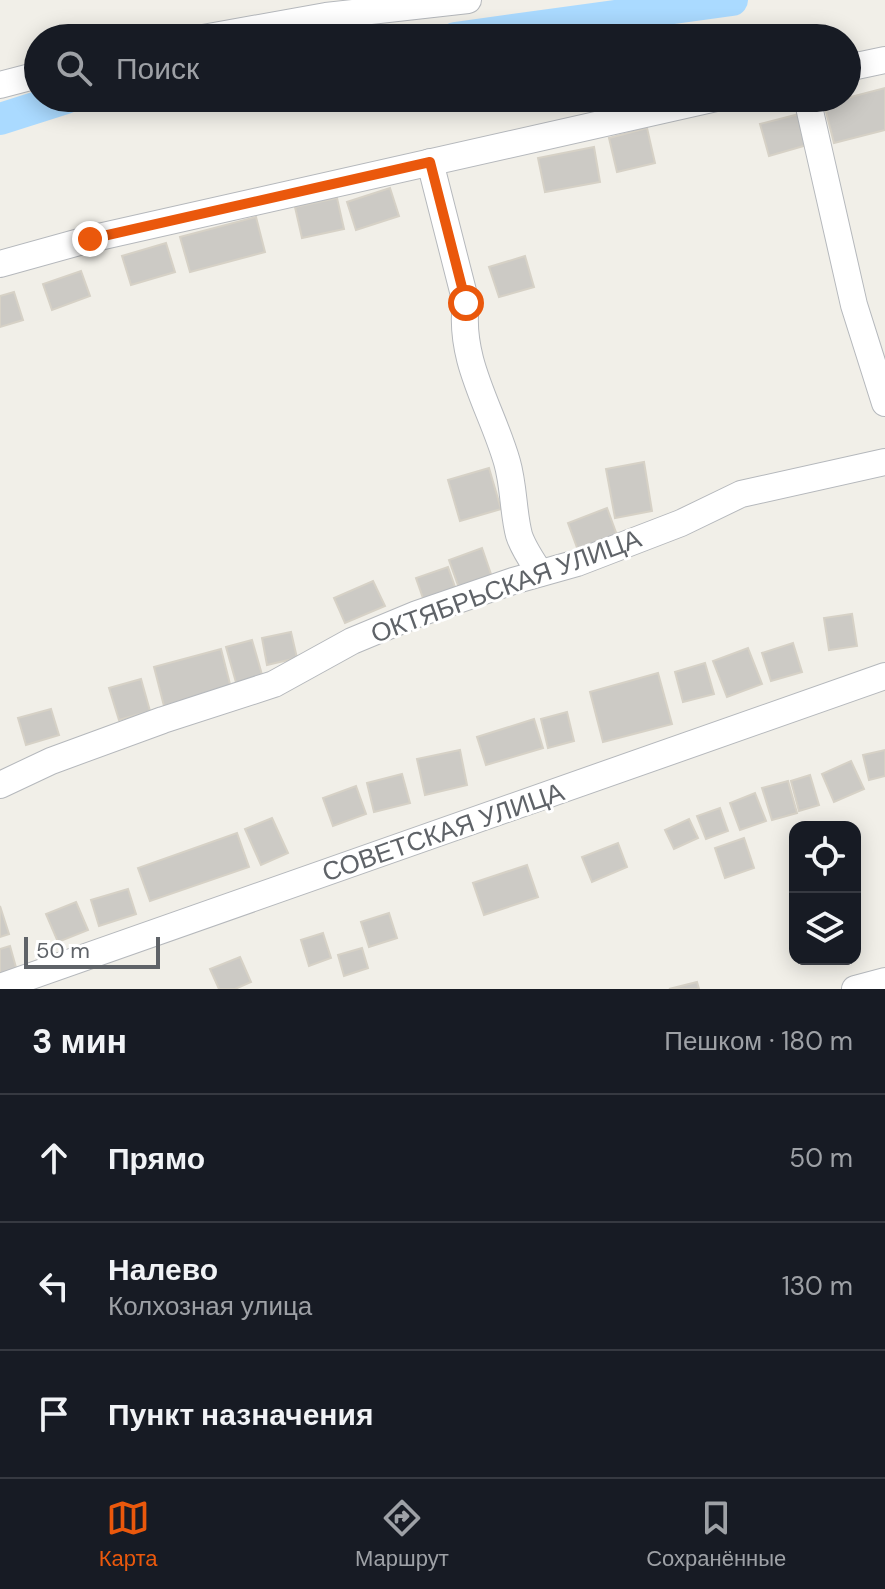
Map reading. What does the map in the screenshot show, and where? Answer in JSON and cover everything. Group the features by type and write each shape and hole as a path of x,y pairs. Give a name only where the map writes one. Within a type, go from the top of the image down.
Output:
{"street":[{"path":"281,24 468,0"},
{"path":"861,65 885,60"},
{"path":"0,85 24,79"},
{"path":"0,264 90,239 653,112"},
{"path":"810,112 854,305 885,403"},
{"path":"430,162 466,303 464,317 472,372 508,464 520,537 540,573"},
{"name":"ОКТЯБРЬСКАЯ УЛИЦА","path":"0,785 65,756 274,684 352,641 417,614 577,563 681,523 741,494 786,481 885,462"},
{"name":"СОВЕТСКАЯ УЛИЦА","path":"0,987 885,676"},
{"path":"855,989 885,981"}],"building":[{"path":"885,88 885,130 834,143 826,112 861,112 861,94"},
{"path":"799,114 807,145 769,156 760,124"},
{"path":"647,128 655,163 617,172 609,138"},
{"path":"594,147 600,182 545,192 538,158"},
{"path":"390,188 399,216 356,230 347,202"},
{"path":"337,198 344,229 302,238 295,207"},
{"path":"256,217 265,252 190,272 180,237"},
{"path":"166,243 175,272 131,285 122,256"},
{"path":"525,256 534,287 499,297 489,267"},
{"path":"81,271 90,296 52,310 43,284"},
{"path":"14,292 23,320 0,327 0,296"},
{"path":"644,462 652,511 615,518 606,469"},
{"path":"489,468 501,509 460,521 448,480"},
{"path":"607,508 618,538 579,553 568,523"},
{"path":"482,548 492,577 459,588 449,560"},
{"path":"448,567 456,590 424,601 416,578"},
{"path":"373,581 385,606 345,623 334,598"},
{"path":"852,614 857,646 829,650 824,618"},
{"path":"291,632 297,658 267,665 262,638"},
{"path":"252,640 263,678 237,686 226,647"},
{"path":"793,643 802,672 771,681 762,653"},
{"path":"748,648 762,684 727,697 713,661"},
{"path":"221,649 231,688 164,706 154,667"},
{"path":"705,663 714,694 683,702 675,672"},
{"path":"658,673 672,724 603,742 590,692"},
{"path":"141,679 150,711 119,720 109,688"},
{"path":"51,709 59,735 26,745 18,718"},
{"path":"567,712 574,741 548,748 541,719"},
{"path":"534,719 543,748 486,765 477,737"},
{"path":"460,750 467,785 425,795 417,759"},
{"path":"885,750 885,776 869,780 863,755"},
{"path":"851,761 864,789 834,802 822,774"},
{"path":"402,774 410,803 374,812 367,783"},
{"path":"810,775 819,805 799,811 791,781"},
{"path":"788,781 797,813 772,820 762,788"},
{"path":"356,786 366,814 333,826 323,798"},
{"path":"755,793 766,821 740,830 730,803"},
{"path":"720,808 728,831 706,839 697,816"},
{"path":"272,818 288,853 261,865 245,829"},
{"path":"689,819 698,838 674,849 665,830"},
{"path":"237,833 249,867 150,901 138,868"},
{"path":"744,838 754,868 725,878 715,848"},
{"path":"618,843 627,867 592,882 582,857"},
{"path":"527,865 538,897 484,915 473,883"},
{"path":"128,889 136,914 99,926 91,900"},
{"path":"76,902 88,930 58,942 46,914"},
{"path":"0,906 9,934 0,937"},
{"path":"389,913 397,938 369,947 361,922"},
{"path":"323,933 331,958 309,966 301,940"},
{"path":"10,946 17,971 0,976 0,949"},
{"path":"362,948 368,968 344,976 338,955"},
{"path":"240,957 251,982 235,989 219,989 210,969"},
{"path":"697,982 699,989 669,989"}],"waterway":[{"path":"557,24 732,0"},
{"path":"0,119 24,111"}],"route":[{"path":"90,239 430,162 466,303"}]}
